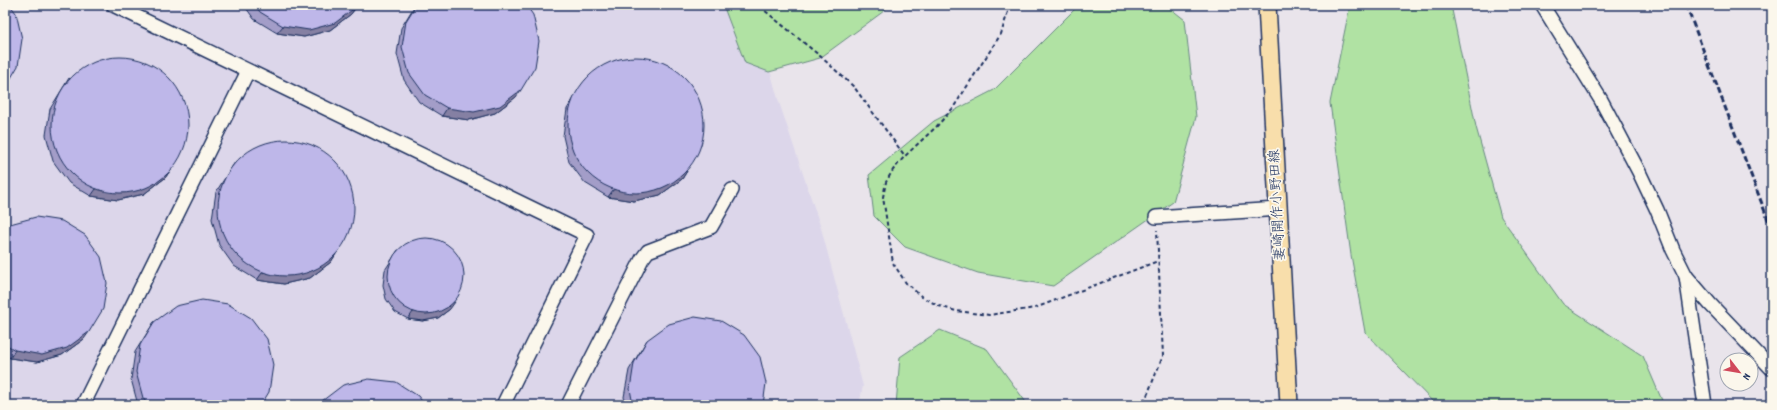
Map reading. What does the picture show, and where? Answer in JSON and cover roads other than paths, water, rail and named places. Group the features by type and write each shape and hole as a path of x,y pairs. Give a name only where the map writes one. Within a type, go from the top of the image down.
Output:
{"main road":[{"name":"妻崎開作小野田線","path":"1267,5 1289,405"}],"street":[{"path":"113,5 587,235 503,405"},
{"path":"1542,5 1601,100 1639,172 1686,276 1710,304 1772,369"},
{"path":"83,405 248,71"},
{"path":"568,405 642,259 648,251 711,227 732,190"},
{"path":"1156,217 1279,209"},
{"path":"1686,276 1705,405"}],"railway":[{"path":"1686,5 1772,230"}]}
